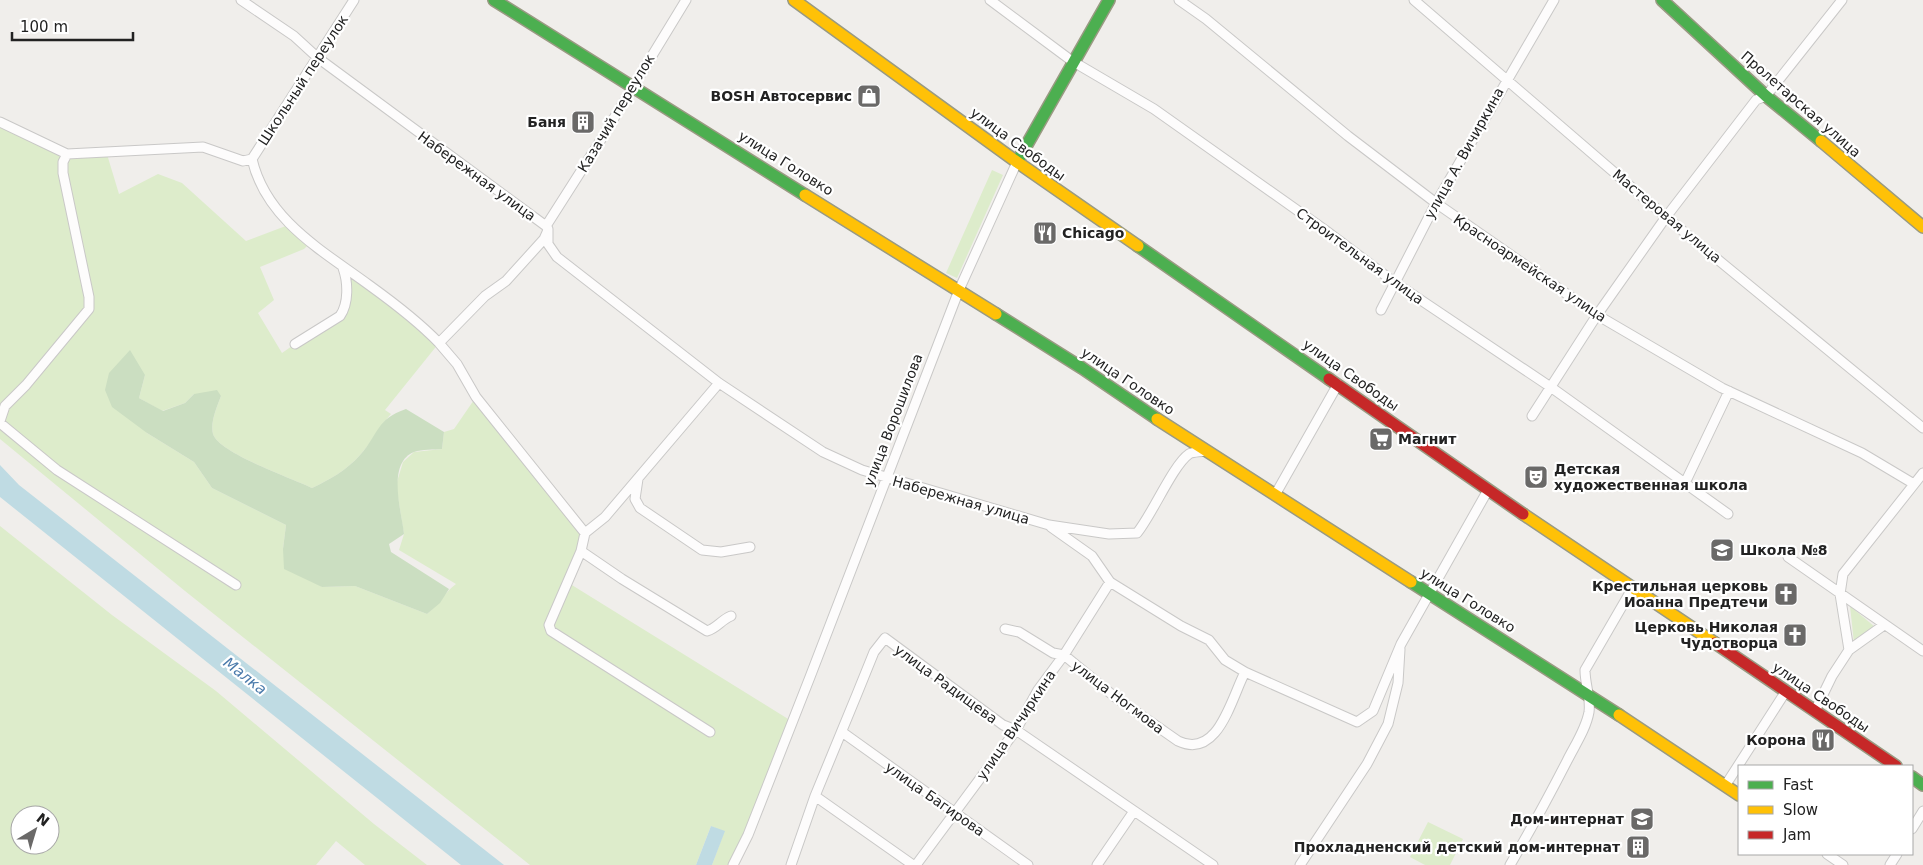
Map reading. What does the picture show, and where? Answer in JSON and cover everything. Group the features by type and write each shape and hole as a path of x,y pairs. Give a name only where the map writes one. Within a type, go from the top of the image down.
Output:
{"street":[{"name":"Набережная улица","path":"241,0 294,36 318,58 547,228 548,244 557,256 719,384 823,452 862,470 886,478 1049,525 1109,534 1137,533 1147,522 1178,466 1189,454 1204,451"},
{"name":"Школьный переулок","path":"252,160 354,0"},
{"name":"улица Головко","path":"494,0 633,85 1082,368 1204,451 1589,694 1738,794"},
{"name":"Казачий переулок","path":"440,343 486,296 506,282 544,239 547,228 686,0"},
{"name":"улица Свободы","path":"794,0 1017,162 1488,490 1895,765"},
{"name":"Строительная улица","path":"990,0 1072,61 1154,108 1325,230 1394,282 1551,387 1728,514"},
{"name":"улица Ворошилова","path":"733,865 748,835 959,290 1017,162 1072,61 1109,0"},
{"name":"Красноармейская улица","path":"1179,0 1206,19 1348,136 1436,203 1597,315 1729,392 1862,452 1914,484"},
{"name":"Мастеровая улица","path":"1414,0 1666,217 1923,428"},
{"name":"улица А. Вичиркина","path":"1381,310 1436,203 1554,0"},
{"name":"Пролетарская улица","path":"1662,0 1766,96 1923,227"},
{"path":"1532,416 1597,315 1666,217 1756,100 1766,96 1842,0"},
{"path":"0,122 67,154 203,147 243,161 252,160 257,179 268,198 310,243 343,268 367,283 419,323 440,343 456,364 476,397 586,533"},
{"path":"67,154 63,162 63,173 89,297 89,309 26,385 5,406 0,422 57,470 236,585"},
{"path":"295,344 340,316 345,309 347,280 343,268"},
{"path":"710,732 551,631 549,625 581,550 586,533 605,518 719,384"},
{"path":"1275,495 1338,384"},
{"path":"1685,483 1729,392"},
{"path":"1849,650 1840,594 1844,574 1923,473"},
{"path":"638,479 635,499 640,508 702,550 720,552 750,547"},
{"path":"1300,865 1367,764 1388,724 1398,683 1400,644 1488,490"},
{"name":"Набережная улица","path":"1049,525 1092,556 1110,582 1181,626 1208,640 1226,660 1245,672 1357,722 1373,711 1400,644"},
{"path":"581,550 622,579 706,631 715,629 723,620 731,616"},
{"path":"1788,557 1923,651"},
{"name":"улица Вичиркина","path":"915,865 1016,730 1038,690 1064,655 1110,582"},
{"path":"1510,865 1558,779 1586,723 1589,694 1585,682 1586,670 1632,589"},
{"path":"1815,711 1832,676 1849,650 1884,625"},
{"name":"улица Ногмова","path":"1005,629 1019,632 1053,653 1064,655 1114,697 1178,741 1195,746 1213,736 1245,672"},
{"name":"улица Радищева","path":"791,865 815,796 874,652 885,638 1003,726 1016,730 1213,865"},
{"path":"1738,765 1786,691"},
{"name":"улица Багирова","path":"842,732 1028,865"},
{"path":"1725,786 1738,766"},
{"path":"815,796 915,865"},
{"path":"1096,865 1134,811"},
{"path":"1913,827 1923,811"},
{"path":"1829,855 1844,865"}],"green space":[{"path":"0,122 67,154 106,151 119,194 158,174 182,183 246,241 291,224 310,243 304,249 260,267 274,300 258,313 282,353 345,309 343,268 439,343 385,410 391,414 360,455 338,474 312,488 241,457 218,441 213,434 212,425 221,396 194,394 185,403 162,411 139,398 145,375 109,373 147,433 194,462 212,488 286,525 283,549 322,587 355,586 427,614 456,584 399,550 404,534 396,485 403,462 414,452 442,449 444,432 454,429 476,397 585,533 567,582 793,722 733,865 712,865 724,832 711,826 696,865 530,865 185,591 0,439"},
{"path":"992,170 1003,175 957,278 946,273"},
{"path":"130,350 145,375 139,398 163,411 185,403 194,394 217,390 221,396 214,415 212,429 218,441 241,457 312,488 344,470 360,455 383,422 396,413 406,409 444,432 442,449 414,452 405,458 400,466 398,489 404,534 389,544 391,552 449,589 440,603 427,614 355,586 322,587 284,569 283,549 286,525 212,488 194,462 147,433 112,407 105,390 109,373"},
{"path":"0,526 112,615 216,691 374,824 427,865 365,865 336,841 316,865 0,865"},
{"path":"1850,606 1875,627 1854,643"},
{"path":"1428,822 1463,839 1450,865 1425,865 1410,857"}],"water":[{"name":"Малка","path":"0,465 19,485 504,865 461,865 0,497"},
{"path":"711,826 725,831 712,865 696,865"}],"traffic: fast":[{"path":"494,0 805,195"},
{"path":"1017,162 1109,0"},
{"path":"1662,0 1766,96 1821,141"},
{"path":"1138,246 1329,379"},
{"path":"996,314 1082,368 1157,419"},
{"path":"1411,582 1619,715"},
{"path":"1913,778 1923,785"}],"traffic: slow":[{"path":"794,0 1017,162 1138,246"},
{"path":"1821,141 1923,227"},
{"path":"805,195 996,314"},
{"path":"1157,419 1411,582"},
{"path":"1523,514 1715,643"},
{"path":"1619,715 1738,794"}],"traffic: jam":[{"path":"1329,379 1523,514"},
{"path":"1715,643 1895,765"}],"place":[{"name":"BOSH Автосервис","path":"869,96"},
{"name":"Баня","path":"583,122"},
{"name":"Chicago","path":"1045,233"},
{"name":"Магнит","path":"1381,439"},
{"name":"Детская художественная школа","path":"1536,477"},
{"name":"Школа №8","path":"1722,550"},
{"name":"Крестильная церковь Иоанна Предтечи","path":"1786,594"},
{"name":"Церковь Николая Чудотворца","path":"1795,635"},
{"name":"Корона","path":"1823,740"},
{"name":"Дом-интернат","path":"1642,819"},
{"name":"Прохладненский детский дом-интернат","path":"1638,847"}]}
